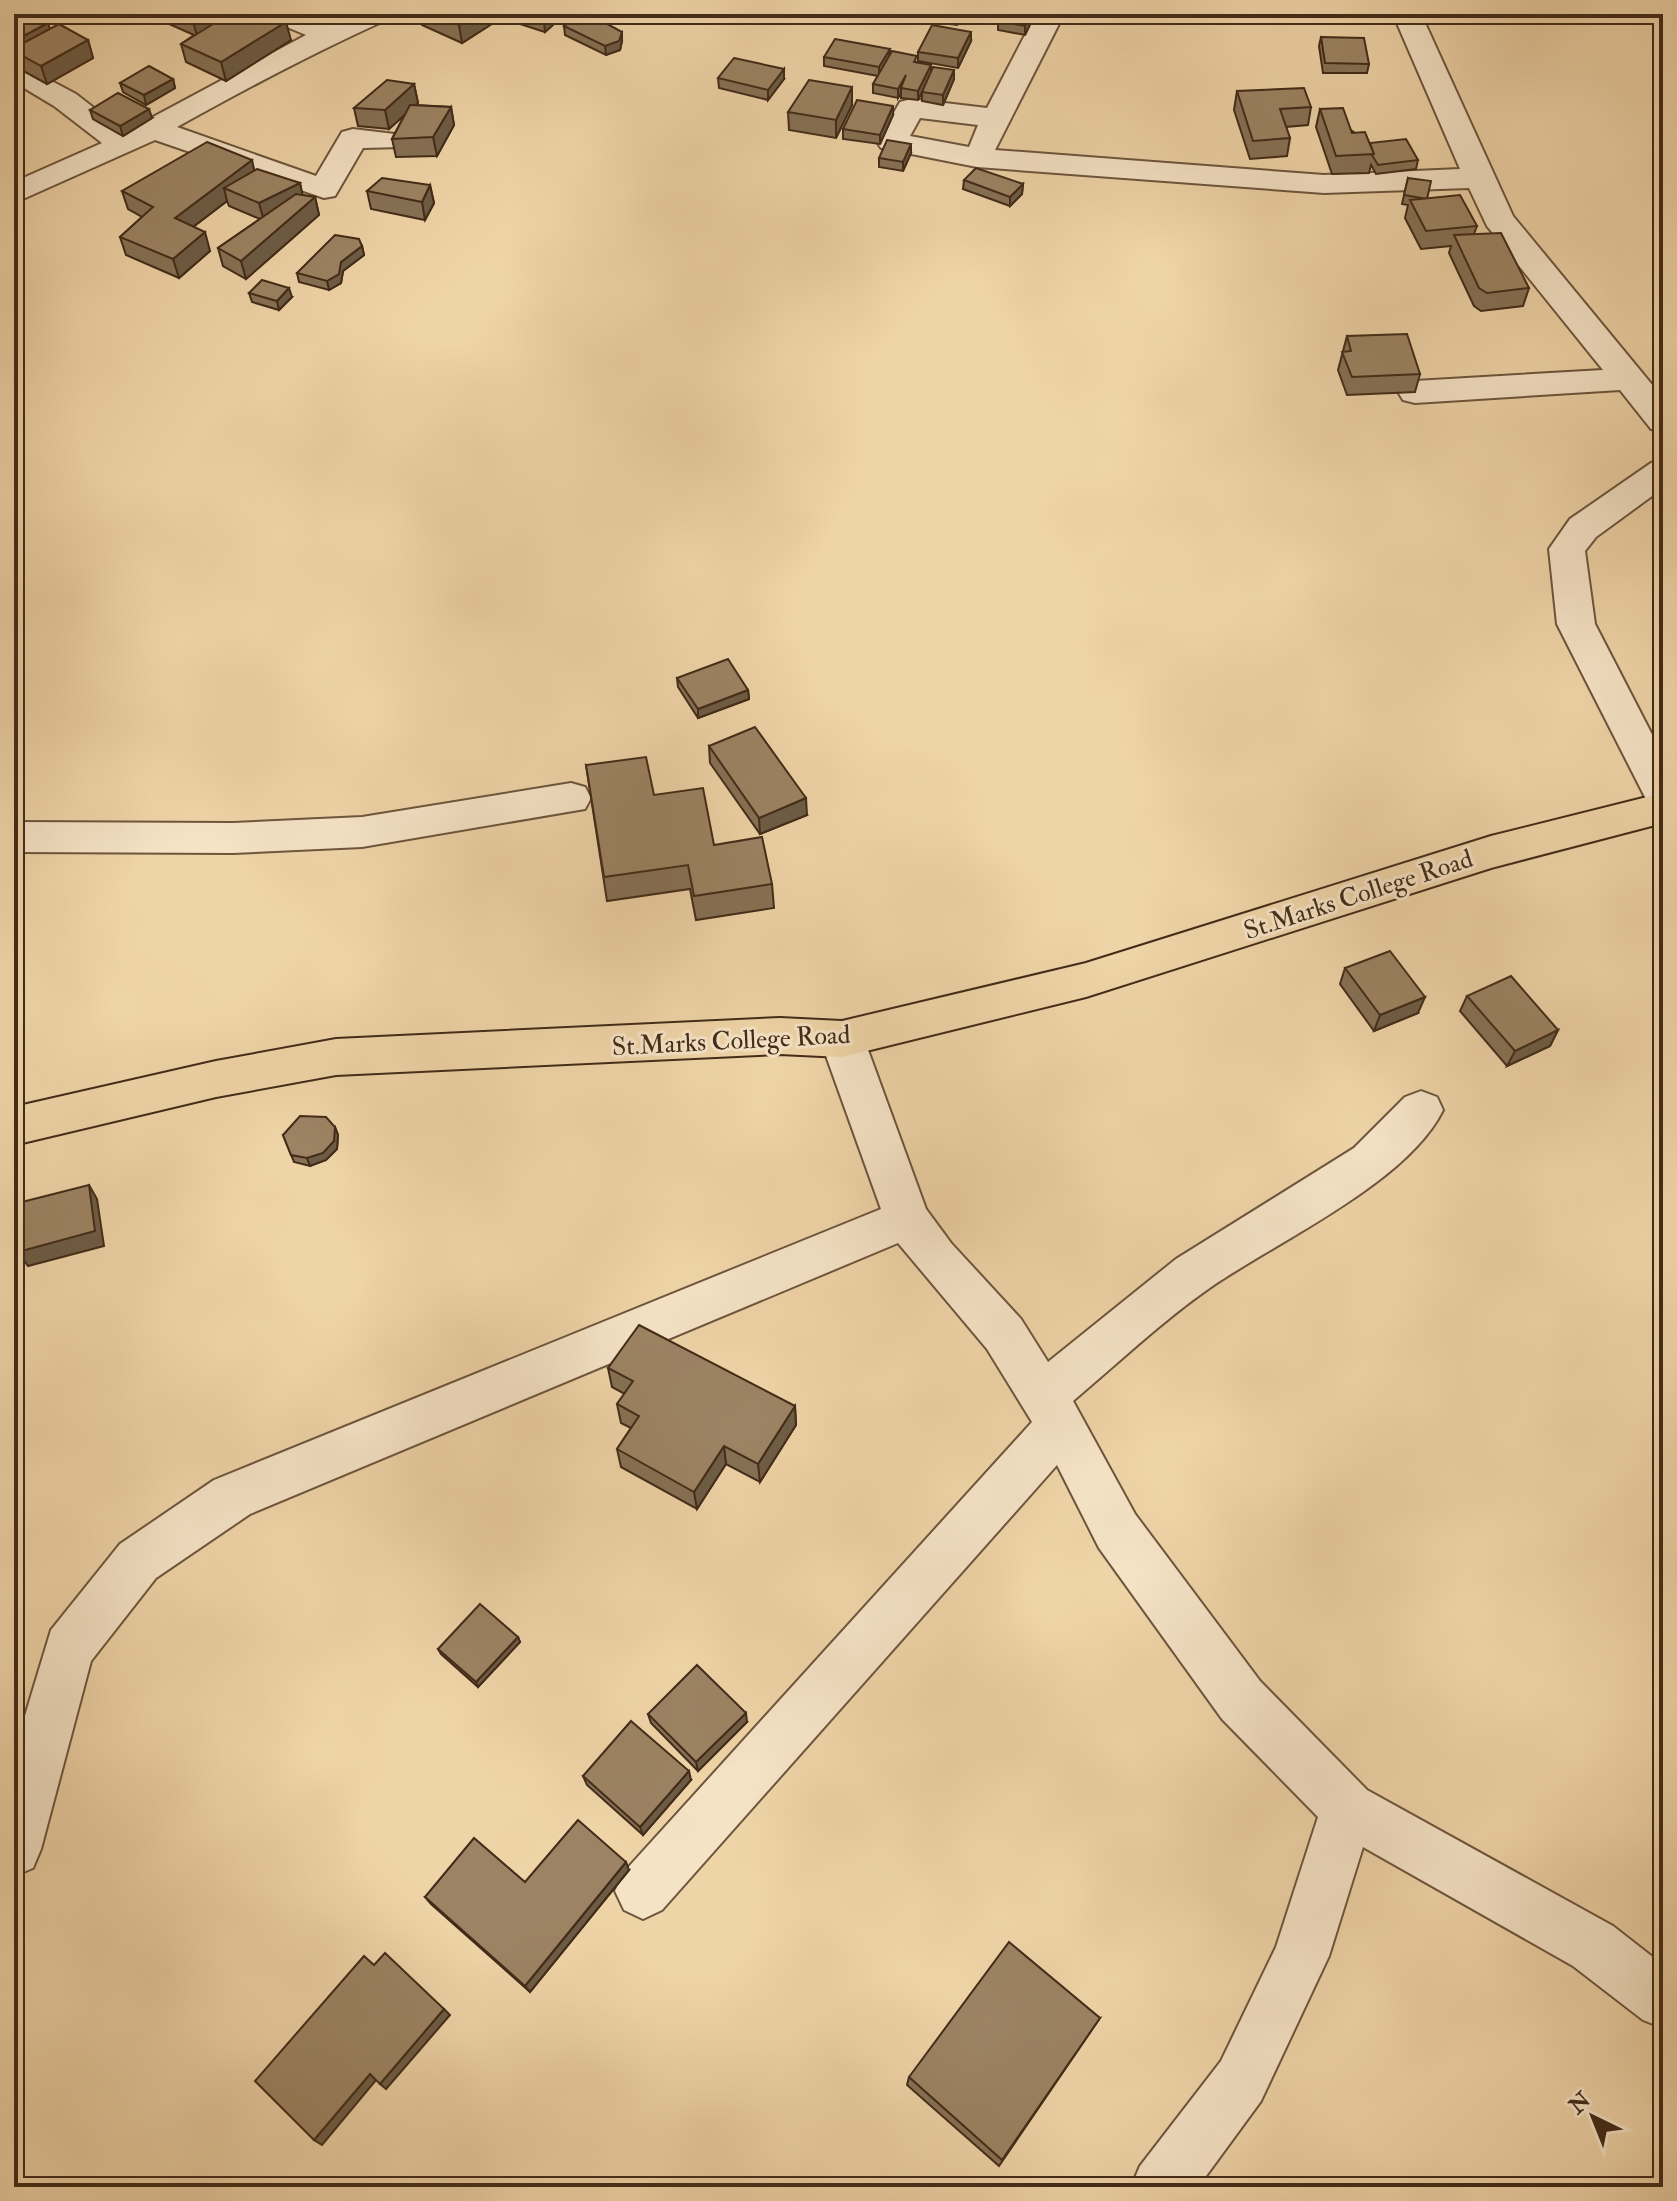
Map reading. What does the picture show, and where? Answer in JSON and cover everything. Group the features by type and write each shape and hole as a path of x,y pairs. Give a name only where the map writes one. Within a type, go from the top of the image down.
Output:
{"main road":[{"name":"St.Marks College Road","path":"14,1126 216,1079 336,1057 780,1036 842,1039 1086,980 1491,852 1663,808"}],"street":[{"path":"280,14 334,36"},
{"path":"14,194 123,145 282,56 334,36 376,14"},
{"path":"977,158 1050,14"},
{"path":"1407,14 1498,219 1663,421"},
{"path":"14,70 65,100 123,145"},
{"path":"996,118 911,108 892,142 977,158 1324,184 1478,178"},
{"path":"154,129 324,189 353,138 392,141"},
{"path":"1415,392 1628,379"},
{"path":"1663,471 1583,528 1567,549 1576,624 1663,794"},
{"path":"14,837 233,838 362,832 571,798"},
{"path":"842,1039 907,1219 935,1257 1004,1334 1052,1410 1117,1531 1241,1700 1348,1809 1593,1946 1663,2000"},
{"path":"643,1891 1052,1410 1192,1274 1370,1162 1421,1110"},
{"path":"14,1849 69,1648 138,1561 232,1497 907,1219"},
{"path":"1161,2187 1241,2081 1301,1956 1348,1809"}],"building":[{"path":"14,14 32,14 48,23 14,41"},
{"path":"229,14 270,14 286,22 221,62 181,44"},
{"path":"434,14 476,14 459,25"},
{"path":"518,14 553,14 544,22"},
{"path":"582,14 589,14 622,32 619,41 605,46 564,26"},
{"path":"1002,14 1031,14 1025,26 998,21"},
{"path":"59,24 88,40 41,66 14,51 14,48"},
{"path":"932,25 971,32 958,58 918,52"},
{"path":"1321,37 1364,38 1369,64 1325,63"},
{"path":"835,39 890,49 879,67 824,57"},
{"path":"892,51 917,56 914,62 931,65 918,91 901,88 906,75 898,89 873,84"},
{"path":"734,58 784,69 768,90 718,78"},
{"path":"149,66 173,79 144,95 120,83"},
{"path":"933,67 954,70 943,95 922,92"},
{"path":"387,80 414,84 385,110 354,108"},
{"path":"809,80 852,87 836,120 788,112"},
{"path":"1304,88 1311,107 1280,109 1290,138 1253,141 1237,91"},
{"path":"118,93 149,109 120,126 90,110"},
{"path":"857,100 893,106 880,135 843,129"},
{"path":"410,105 451,107 433,137 392,139"},
{"path":"1343,108 1352,133 1365,132 1374,154 1336,156 1320,109"},
{"path":"1406,139 1418,160 1378,165 1370,143"},
{"path":"887,140 911,144 903,162 879,158"},
{"path":"207,142 252,160 175,218 205,232 173,259 120,237 153,207 122,191"},
{"path":"976,168 1023,184 1010,197 964,180"},
{"path":"257,169 300,183 259,203 224,188"},
{"path":"382,178 430,185 422,202 367,191"},
{"path":"1408,178 1431,181 1427,199 1404,195"},
{"path":"296,194 315,197 241,261 218,248"},
{"path":"1460,195 1477,226 1426,231 1410,200"},
{"path":"1501,233 1529,288 1487,293 1479,288 1454,235"},
{"path":"335,235 359,239 362,246 341,262 339,274 327,281 297,273"},
{"path":"262,280 289,288 277,301 249,293"},
{"path":"1407,334 1420,374 1352,377 1342,352 1351,351 1347,336"},
{"path":"728,659 748,690 698,709 677,678"},
{"path":"755,727 806,798 759,818 709,746"},
{"path":"646,757 654,795 703,788 714,845 762,837 772,884 694,896 688,865 604,877 586,765"},
{"path":"1390,951 1425,997 1380,1015 1345,968"},
{"path":"1511,976 1558,1030 1515,1051 1467,996"},
{"path":"300,1116 326,1117 335,1127 334,1141 323,1153 307,1158 291,1155 283,1135"},
{"path":"89,1185 95,1231 18,1252 14,1204"},
{"path":"639,1325 795,1406 758,1464 724,1446 694,1492 617,1449 639,1416 617,1404 633,1381 608,1368"},
{"path":"480,1604 518,1637 476,1682 438,1649"},
{"path":"697,1665 746,1713 696,1762 648,1714"},
{"path":"631,1721 689,1771 640,1827 583,1776"},
{"path":"578,1820 626,1862 525,1986 425,1897 474,1838 525,1882"},
{"path":"1009,1942 1100,2018 1002,2160 909,2077"},
{"path":"385,1953 444,2009 380,2084 370,2074 314,2140 255,2081 364,1956 374,1965"}]}
